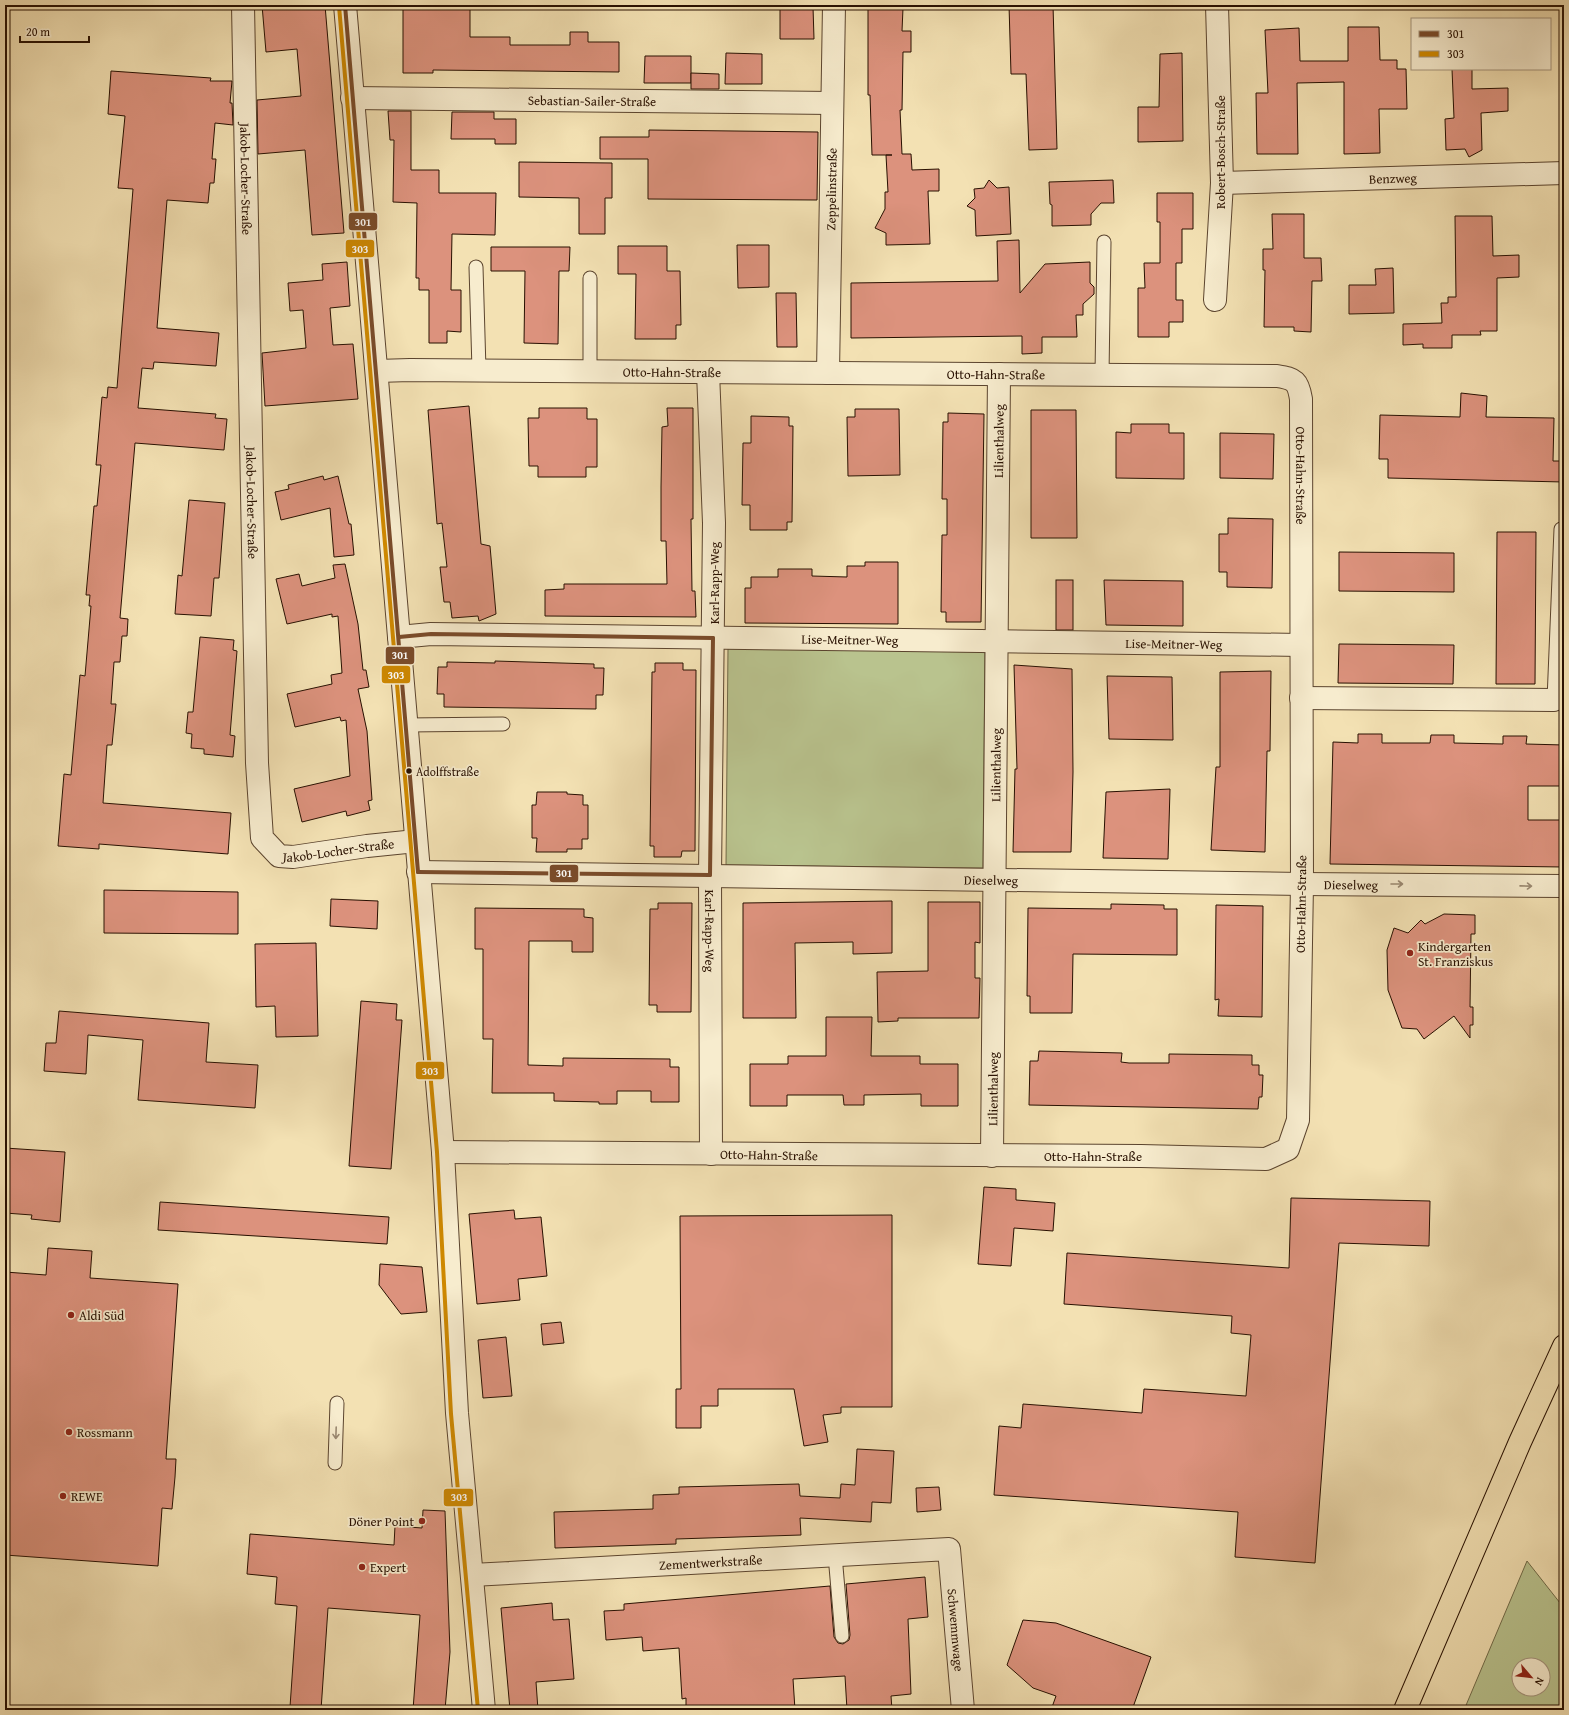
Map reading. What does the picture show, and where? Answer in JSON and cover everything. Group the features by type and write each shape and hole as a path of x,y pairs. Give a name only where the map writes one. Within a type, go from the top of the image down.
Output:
{"main road":[{"path":"1405,1710 1520,1442 1564,1346"}],"street":[{"name":"Jakob-Locher-Straße","path":"243,5 257,748 262,838 279,856 293,857 367,846 416,841"},
{"path":"345,5 443,1152 457,1413 484,1710"},
{"name":"Zeppelinstraße","path":"828,373 834,5"},
{"name":"Robert-Bosch-Straße","path":"1215,300 1222,183 1217,5"},
{"name":"Sebastian-Sailer-Straße","path":"352,98 832,103"},
{"name":"Benzweg","path":"1222,183 1564,173"},
{"name":"Otto-Hahn-Straße","path":"377,371 479,370 1277,376 1292,379 1299,386 1301,399 1302,884 1298,1120 1288,1149 1266,1159 1141,1156 443,1152"},
{"name":"Karl-Rapp-Weg","path":"708,372 714,523 710,875 711,1154"},
{"name":"Lilienthalweg","path":"992,1156 999,374"},
{"name":"Lise-Meitner-Weg","path":"399,637 431,634 1301,645"},
{"path":"1301,698 1554,700"},
{"name":"Dieselweg","path":"418,872 1302,884 1564,886"},
{"name":"Zementwerkstraße","path":"472,1575 949,1549"},
{"name":"Schwemmwage","path":"949,1549 963,1710"}],"lane":[{"path":"1102,375 1104,242"},
{"path":"476,267 479,370"},
{"path":"590,278 590,371"},
{"path":"1554,700 1561,530"},
{"path":"406,725 503,724"},
{"path":"335,1463 337,1404"},
{"path":"835,1555 842,1636"}],"green space":[{"path":"728,648 985,651 983,868 726,865"},
{"path":"1527,1561 1564,1608 1564,1710 1464,1710"}],"building":[{"path":"262,5 325,5 344,233 312,235 305,150 258,154 257,100 301,96 297,49 266,52"},
{"path":"470,5 470,37 510,37 510,45 570,45 570,32 588,32 588,42 619,42 619,72 433,70 433,73 403,73 403,6"},
{"path":"1009,5 1053,5 1057,149 1029,150 1026,74 1011,74"},
{"path":"780,7 813,7 814,39 780,39"},
{"path":"868,8 903,8 902,31 911,31 911,52 903,52 902,110 900,110 902,154 911,154 912,170 939,169 939,191 928,191 930,244 886,245 886,233 875,228 885,209 885,192 888,192 886,155 872,155 870,95 868,95"},
{"path":"1348,27 1379,27 1380,60 1397,60 1397,69 1406,69 1407,109 1379,109 1380,153 1344,154 1344,82 1297,83 1298,154 1257,154 1256,93 1268,93 1265,30 1299,28 1300,61 1348,61"},
{"path":"726,53 762,54 762,84 725,84"},
{"path":"1182,53 1183,141 1138,142 1138,107 1159,107 1160,54"},
{"path":"645,56 691,56 691,83 644,83"},
{"path":"1452,70 1472,70 1472,89 1508,88 1508,111 1481,113 1482,150 1469,157 1465,149 1446,150 1445,119 1454,118"},
{"path":"111,71 211,78 210,81 232,81 230,103 232,103 233,125 215,123 212,159 216,159 214,183 210,183 208,203 167,200 157,328 219,333 216,366 154,362 153,369 142,368 138,408 216,414 215,418 227,419 224,450 135,443 120,618 128,619 127,636 122,636 120,662 114,662 111,704 116,704 112,745 107,745 103,803 231,813 228,854 99,844 99,849 58,846 64,774 71,775 80,675 85,676 91,606 89,606 90,595 86,595 94,506 97,506 101,465 96,465 102,397 107,398 108,387 117,388 133,189 118,188 125,116 108,114"},
{"path":"691,73 719,74 719,89 691,89"},
{"path":"388,111 411,111 411,170 439,170 439,193 496,193 495,235 452,234 451,290 461,290 461,332 447,331 447,343 429,343 429,290 419,290 419,278 416,278 417,203 393,202 394,140 390,140"},
{"path":"452,112 494,112 494,119 516,119 516,144 495,144 495,139 451,139"},
{"path":"649,130 818,132 817,200 648,199 648,159 600,159 600,137 649,137"},
{"path":"519,162 612,163 612,198 605,198 605,234 579,234 579,198 519,197"},
{"path":"989,180 997,188 1009,187 1011,234 976,236 975,210 967,206 975,198 974,189 984,188"},
{"path":"1113,180 1114,203 1101,203 1091,214 1091,225 1052,226 1052,205 1050,204 1049,182"},
{"path":"1157,193 1193,193 1193,229 1182,229 1182,263 1176,263 1176,300 1183,300 1183,322 1169,322 1169,337 1138,337 1138,288 1145,288 1144,263 1160,263 1160,222 1157,222"},
{"path":"1272,214 1304,214 1304,258 1321,258 1322,281 1312,281 1311,332 1294,331 1294,327 1264,327 1265,270 1263,270 1263,249 1273,249"},
{"path":"1455,216 1492,216 1493,256 1519,255 1519,277 1497,278 1497,331 1480,331 1481,335 1452,335 1452,348 1423,348 1423,344 1403,345 1403,324 1442,323 1441,303 1448,303 1448,297 1456,297"},
{"path":"1019,240 1020,293 1045,264 1090,262 1090,283 1094,287 1094,294 1083,304 1083,315 1076,315 1077,337 1042,337 1042,353 1022,354 1022,336 851,338 851,283 998,281 997,241"},
{"path":"737,245 769,245 769,287 738,288"},
{"path":"618,246 667,246 667,271 680,271 681,325 676,325 676,339 635,339 636,274 618,274"},
{"path":"491,247 570,247 569,271 559,271 558,344 524,343 525,271 491,271"},
{"path":"347,262 350,306 330,308 333,345 353,344 358,399 265,406 262,353 306,348 303,310 290,311 288,283 323,280 322,264"},
{"path":"1393,268 1394,313 1349,314 1349,285 1376,285 1375,269"},
{"path":"776,293 796,293 797,347 777,347"},
{"path":"1461,393 1487,396 1486,417 1554,418 1553,461 1564,461 1564,482 1388,478 1388,459 1379,459 1380,415 1460,417"},
{"path":"469,406 481,544 490,546 496,614 479,621 478,616 452,618 450,602 444,602 440,567 447,567 442,523 437,524 428,410"},
{"path":"539,408 587,408 587,419 597,419 597,467 586,467 586,477 538,477 538,466 529,466 528,418 539,418"},
{"path":"667,408 693,408 693,519 691,519 692,591 695,591 696,617 545,616 545,590 564,589 564,584 667,584 666,541 661,541 661,487 662,427 668,426"},
{"path":"855,409 899,409 900,475 848,476 847,417 855,417"},
{"path":"1031,410 1076,410 1077,538 1031,538"},
{"path":"948,413 984,414 981,622 946,622 946,612 941,612 942,535 947,535 947,499 942,499 943,422 948,422"},
{"path":"751,416 789,417 789,426 793,426 792,522 787,522 787,530 750,530 750,505 742,505 743,443 751,443"},
{"path":"1131,424 1169,424 1169,433 1184,433 1184,479 1116,478 1116,432 1131,433"},
{"path":"1220,433 1274,434 1273,479 1220,478"},
{"path":"323,476 324,480 338,476 349,524 351,524 354,555 334,557 330,508 281,520 275,492 289,489 288,485"},
{"path":"189,500 225,503 219,578 214,578 211,616 175,614 178,575 182,576"},
{"path":"1228,518 1273,519 1272,588 1227,587 1227,572 1219,572 1219,534 1228,534"},
{"path":"1497,532 1536,532 1535,684 1496,684"},
{"path":"1339,552 1454,553 1454,592 1339,591"},
{"path":"865,562 898,562 898,624 745,623 745,588 751,588 751,577 778,577 778,569 812,569 812,576 847,577 847,566 865,566"},
{"path":"345,564 358,624 363,670 366,670 369,687 358,689 367,731 372,800 368,801 370,810 347,816 346,811 302,822 294,789 350,776 346,720 341,721 340,717 295,727 287,694 332,684 331,675 342,673 338,616 332,617 332,614 287,624 276,579 299,574 302,586 335,578 333,565"},
{"path":"1056,580 1073,580 1073,630 1056,630"},
{"path":"1104,580 1183,581 1183,626 1106,625"},
{"path":"200,637 234,640 233,650 237,651 230,735 235,736 233,757 204,754 204,749 191,748 192,734 186,733 188,712 193,712"},
{"path":"1339,644 1454,645 1453,684 1338,683"},
{"path":"495,661 594,664 594,668 604,668 603,695 596,695 596,709 444,707 444,694 437,694 438,667 447,667 447,662 495,663"},
{"path":"655,663 683,663 683,670 696,670 695,851 682,851 681,857 654,857 654,846 650,846 652,672 655,672"},
{"path":"1014,665 1072,669 1073,772 1071,852 1013,852 1015,769 1017,769"},
{"path":"1271,671 1270,751 1267,751 1265,852 1211,850 1216,767 1220,767 1220,672"},
{"path":"1107,676 1172,677 1173,740 1109,739"},
{"path":"1358,734 1382,734 1382,743 1430,743 1431,735 1454,735 1454,743 1503,744 1503,736 1527,736 1526,744 1564,745 1564,786 1528,786 1528,820 1564,820 1564,867 1330,864 1333,742 1358,743"},
{"path":"1170,789 1168,859 1103,858 1106,792"},
{"path":"537,792 567,792 567,794 583,795 583,805 588,805 588,839 582,839 582,849 567,849 567,852 536,852 537,838 532,838 532,805 536,805"},
{"path":"104,890 238,892 238,934 104,933"},
{"path":"331,899 378,901 377,929 330,926"},
{"path":"892,901 892,953 853,954 853,942 795,943 796,1018 743,1018 743,903"},
{"path":"928,902 980,902 980,943 975,942 975,978 980,978 979,1018 898,1018 898,1021 878,1022 877,972 928,971"},
{"path":"658,903 692,903 691,1012 657,1012 657,1005 649,1005 650,909 658,909"},
{"path":"1111,904 1164,905 1164,909 1177,909 1177,955 1073,954 1072,1013 1030,1013 1030,996 1027,996 1028,908 1111,909"},
{"path":"1216,905 1263,906 1262,1017 1218,1016 1219,999 1215,1000"},
{"path":"475,908 584,909 584,917 593,918 593,952 572,952 572,941 529,941 528,1065 563,1066 563,1058 670,1059 670,1067 679,1067 679,1102 651,1102 651,1091 617,1091 617,1104 554,1101 554,1093 492,1093 493,1039 483,1039 483,949 475,949"},
{"path":"1444,914 1475,915 1475,934 1471,934 1470,1007 1473,1007 1473,1025 1470,1025 1470,1038 1454,1016 1424,1039 1417,1029 1402,1028 1388,990 1387,950 1394,928 1408,933 1421,920 1425,924"},
{"path":"316,943 318,1036 276,1037 275,1006 256,1007 255,944"},
{"path":"361,1001 397,1004 396,1020 402,1020 391,1169 349,1166"},
{"path":"59,1011 209,1023 206,1062 258,1065 255,1108 138,1100 143,1040 88,1035 86,1074 44,1071 46,1043 56,1043"},
{"path":"826,1017 872,1017 871,1056 920,1056 920,1064 958,1064 958,1106 921,1106 921,1094 864,1095 864,1105 844,1105 843,1095 787,1095 787,1106 750,1106 750,1064 788,1064 788,1056 826,1056"},
{"path":"1039,1051 1122,1053 1121,1062 1129,1063 1169,1063 1169,1054 1252,1055 1252,1065 1259,1065 1259,1075 1263,1075 1262,1097 1259,1097 1258,1109 1029,1105 1030,1061 1038,1061"},
{"path":"5,1148 65,1152 60,1222 31,1219 32,1215 5,1213"},
{"path":"984,1187 1016,1189 1016,1200 1055,1203 1053,1231 1014,1228 1011,1266 978,1264"},
{"path":"1291,1198 1430,1201 1429,1246 1339,1243 1315,1563 1235,1557 1238,1512 994,1495 999,1426 1021,1428 1023,1404 1142,1413 1144,1389 1246,1396 1251,1335 1231,1333 1232,1316 1064,1304 1067,1253 1289,1268"},
{"path":"160,1202 389,1217 387,1244 158,1230"},
{"path":"514,1210 515,1219 541,1217 547,1276 518,1279 520,1300 477,1304 469,1214"},
{"path":"892,1215 892,1407 841,1407 841,1413 823,1415 828,1442 804,1446 794,1389 718,1389 718,1406 701,1406 701,1428 676,1428 676,1389 681,1389 680,1216"},
{"path":"48,1248 92,1251 90,1278 178,1284 166,1459 176,1459 175,1477 172,1509 162,1508 158,1566 5,1555 5,1272 46,1275"},
{"path":"380,1264 422,1267 427,1312 401,1314 379,1285"},
{"path":"561,1322 564,1343 543,1345 541,1324"},
{"path":"506,1337 512,1396 483,1398 478,1340"},
{"path":"857,1449 894,1451 891,1503 872,1502 871,1522 800,1518 801,1535 676,1539 676,1544 555,1548 554,1512 653,1509 653,1495 679,1494 679,1487 799,1484 800,1496 840,1498 841,1484 855,1485"},
{"path":"939,1487 941,1510 917,1512 916,1488"},
{"path":"423,1510 445,1511 450,1652 445,1710 413,1710 420,1615 328,1608 321,1710 296,1710 296,1708 290,1707 297,1606 275,1604 277,1577 247,1574 250,1534 394,1545 395,1526 422,1528"},
{"path":"925,1577 928,1617 908,1619 911,1694 891,1696 892,1710 847,1710 845,1676 793,1679 795,1710 686,1710 686,1698 682,1699 679,1648 643,1651 642,1637 606,1640 604,1611 624,1610 624,1604 830,1586 834,1637 838,1643 843,1644 849,1640 850,1635 846,1584"},
{"path":"552,1603 553,1620 569,1619 574,1679 536,1682 538,1710 510,1710 501,1608"},
{"path":"1023,1620 1056,1623 1151,1657 1132,1710 1051,1710 1056,1696 1033,1688 1007,1665"}],"transit line":[{"name":"301","path":"345,5 418,872"},
{"name":"303","path":"339,6 437,1152 451,1414 478,1710"},
{"name":"301","path":"399,637 431,634 713,638"},
{"name":"301","path":"710,875 713,638"},
{"name":"301","path":"418,872 710,875"}],"place":[{"name":"Adolffstraße","path":"409,771"},
{"name":"Kindergarten St. Franziskus","path":"1410,953"},
{"name":"Aldi Süd","path":"71,1315"},
{"name":"Rossmann","path":"69,1432"},
{"name":"REWE","path":"63,1496"},
{"name":"Döner Point","path":"422,1521"},
{"name":"Expert","path":"362,1567"}]}
